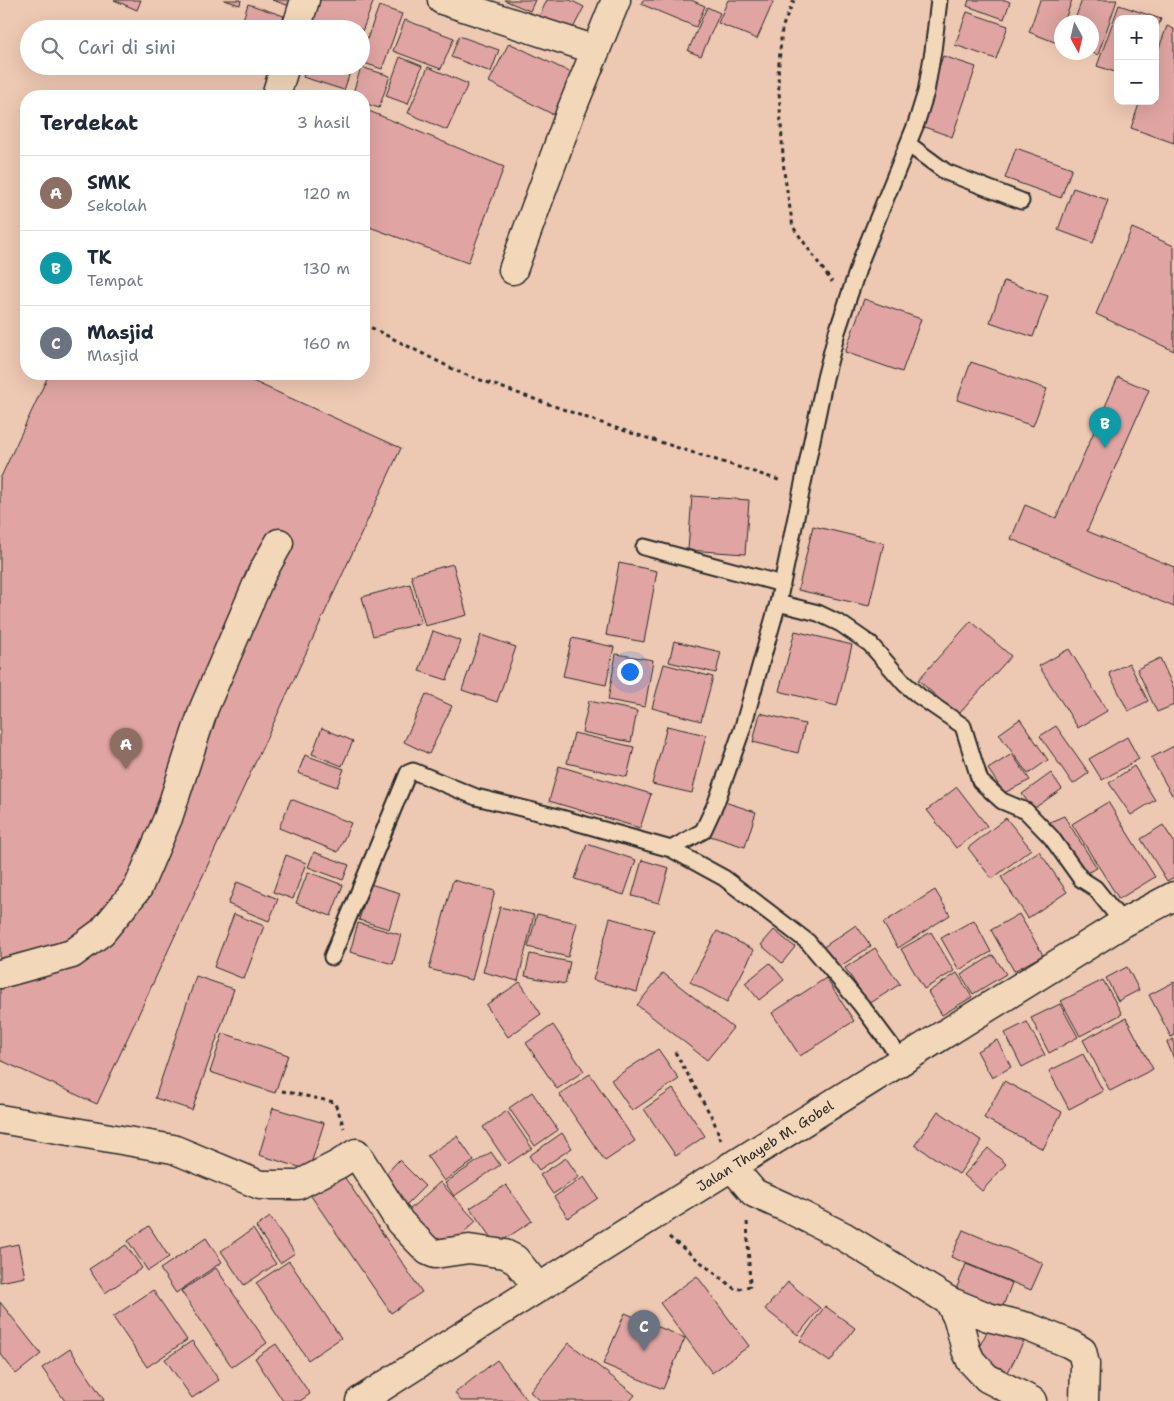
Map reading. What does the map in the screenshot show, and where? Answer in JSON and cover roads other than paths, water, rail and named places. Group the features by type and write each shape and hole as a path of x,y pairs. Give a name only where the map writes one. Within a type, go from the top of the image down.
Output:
{"street":[{"path":"299,20 305,0"},
{"path":"442,0 596,50"},
{"path":"513,270 571,111 616,0"},
{"path":"278,90 282,75"},
{"path":"0,974 72,954 102,932 138,888 168,818 204,708 262,573 279,543"},
{"name":"Jalan Thayeb M. Gobel","path":"360,1401 731,1166 1123,923 1174,896"},
{"path":"0,1118 173,1148 260,1185 298,1185 356,1153 400,1222 428,1251 435,1254 469,1249 505,1254 516,1259 538,1287"},
{"path":"731,1166 754,1193 785,1206 843,1236 949,1300 988,1317 1028,1327 1070,1344 1082,1351 1085,1364 1084,1401"},
{"path":"949,1300 958,1319 966,1350 971,1361 987,1378 1032,1401"}],"lane":[{"path":"671,849 703,831 716,803 742,730 778,603 826,378 846,303 908,144 926,92 939,0"},
{"path":"908,144 946,172 1021,201"},
{"path":"644,547 782,584"},
{"path":"778,603 818,613 856,634 870,644 905,684 937,710 962,726 980,781 1002,801 1026,811 1051,837 1081,879 1095,888 1123,923"},
{"path":"332,957 408,773 413,771 476,797 554,816 671,849 724,878 808,942 861,1005 902,1060"}],"place":[{"name":"TK","path":"1105,448"},
{"name":"SMK","path":"126,769"},
{"name":"Masjid","path":"644,1351"}]}
